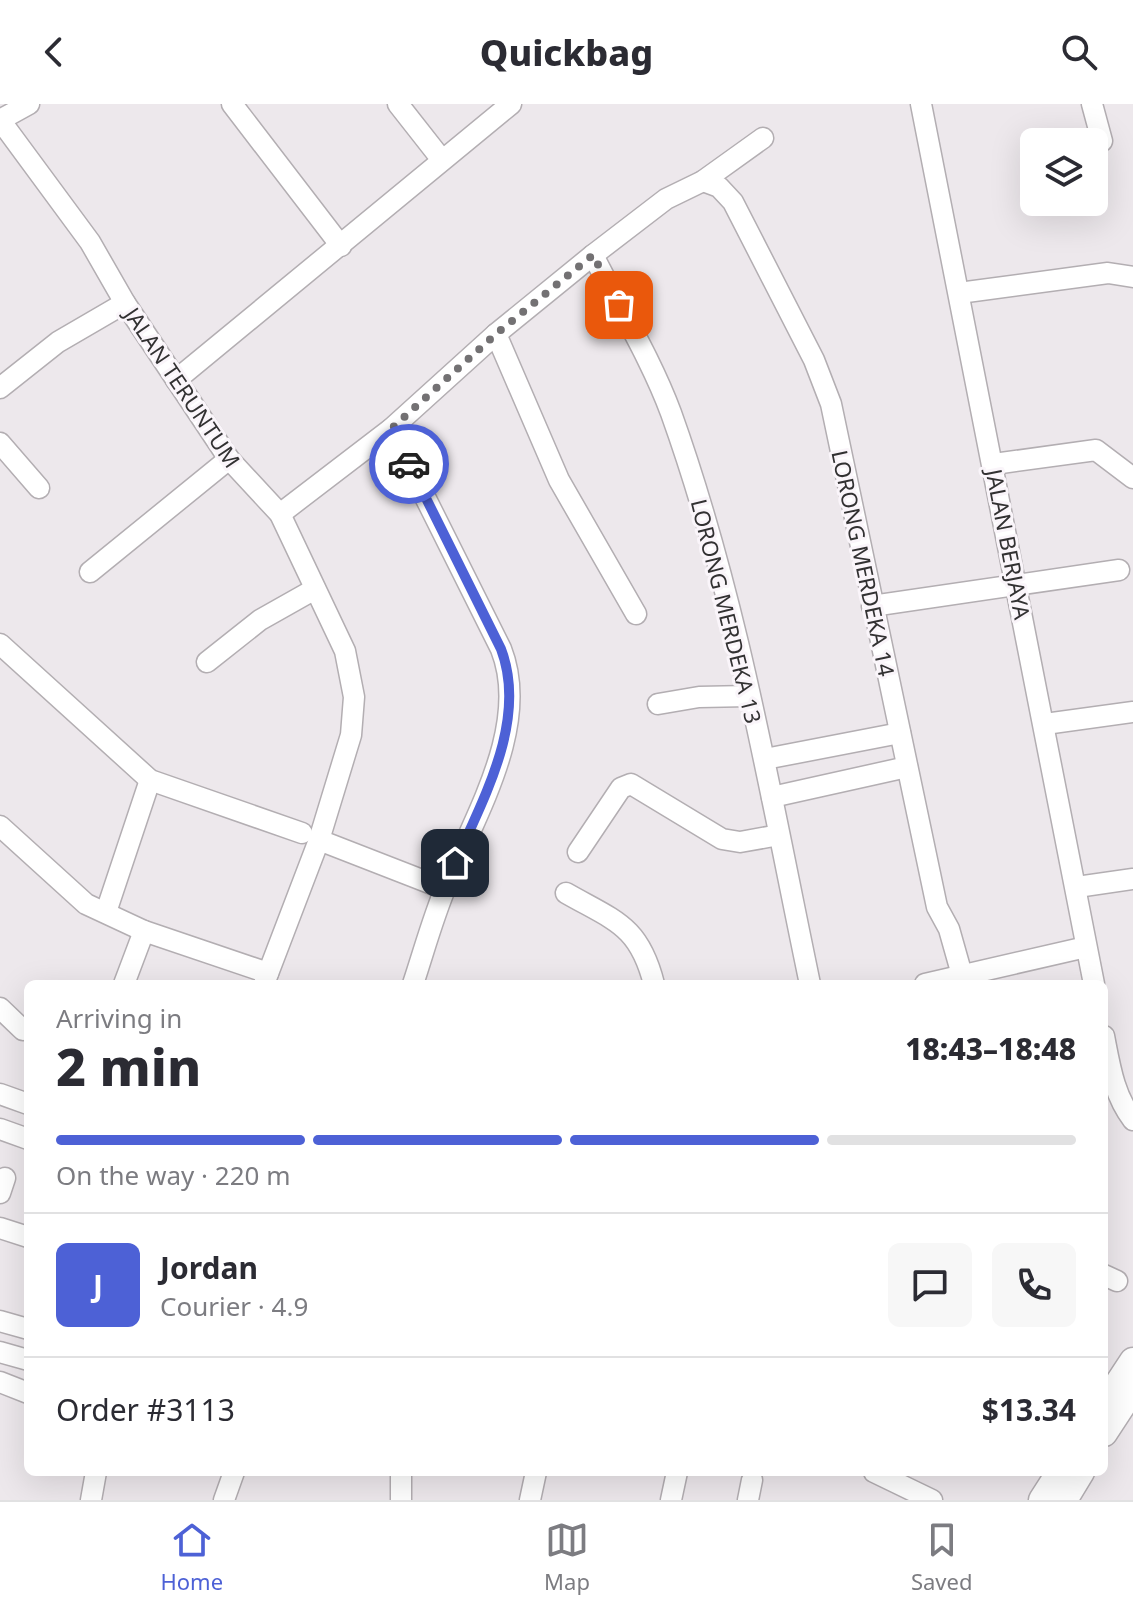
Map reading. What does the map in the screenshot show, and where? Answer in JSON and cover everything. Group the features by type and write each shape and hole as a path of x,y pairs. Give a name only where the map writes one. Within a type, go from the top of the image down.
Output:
{"main road":[{"path":"1108,1399 1133,1361"},
{"path":"1108,1427 1133,1389"},
{"path":"1042,1500 1057,1476"},
{"path":"1064,1500 1079,1476"}],"street":[{"path":"0,120 29,104"},
{"path":"232,104 341,246"},
{"path":"398,104 442,160"},
{"path":"176,380 511,104"},
{"path":"1092,104 1098,128"},
{"name":"JALAN BERJAYA","path":"926,106 959,293 1093,980"},
{"name":"JALAN TERUNTUM","path":"0,120 90,242 125,303 229,459 280,514 345,651 354,697 351,735 311,837 266,978"},
{"path":"280,514 391,429 496,334 593,255 683,188 703,181 763,138"},
{"name":"LORONG MERDEKA 14","path":"703,181 719,187 733,202 824,382 937,907 949,929 962,975"},
{"name":"LORONG MERDEKA 13","path":"593,255 670,411 697,492 765,759 809,980"},
{"path":"959,293 1108,273 1133,277"},
{"path":"0,388 58,342 125,303"},
{"path":"496,334 559,480 636,614"},
{"path":"391,429 501,649 509,676 509,702 498,760 445,889 414,980"},
{"path":"0,443 39,488"},
{"path":"994,464 1096,450 1133,478"},
{"path":"90,572 229,459"},
{"path":"872,606 1119,570"},
{"path":"207,662 260,620 315,589"},
{"path":"0,644 150,780 445,889"},
{"path":"658,704 699,697 749,696"},
{"path":"1045,724 1133,712"},
{"path":"765,759 900,733"},
{"path":"772,797 907,767"},
{"path":"106,912 150,780"},
{"path":"578,852 621,788 631,784 722,839 740,842 779,835"},
{"path":"0,826 86,904 144,931 266,978"},
{"path":"1077,887 1133,879"},
{"path":"566,893 635,937 646,953 653,980"},
{"path":"126,980 144,931"},
{"path":"944,980 1086,947"},
{"path":"0,1008 23,1030"},
{"path":"1108,1055 1120,1104 1133,1120"},
{"path":"0,1094 24,1103"},
{"path":"0,1129 24,1138"},
{"path":"0,1228 24,1236"},
{"path":"0,1321 24,1328"},
{"path":"0,1352 24,1359"},
{"path":"0,1382 24,1391"},
{"path":"91,1500 95,1476"},
{"path":"224,1500 233,1476"},
{"path":"401,1476 401,1500"},
{"path":"530,1500 535,1476"},
{"path":"671,1500 676,1476"},
{"path":"882,1476 932,1500"}],"way so far":[{"path":"409,464 391,429 496,334 593,255 619,305"}],"route":[{"path":"409,464 501,649 509,676 509,702 498,760 455,863"}]}
